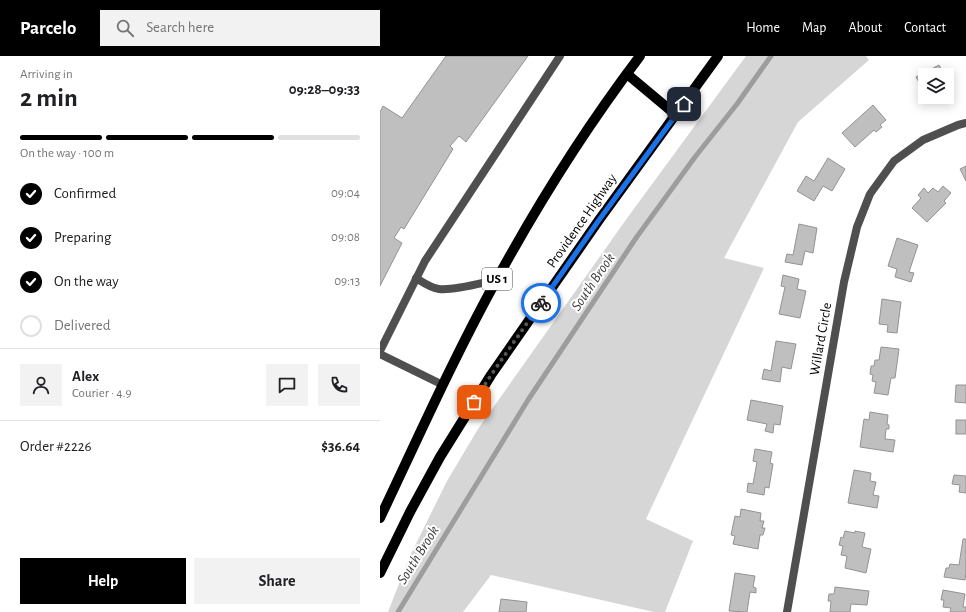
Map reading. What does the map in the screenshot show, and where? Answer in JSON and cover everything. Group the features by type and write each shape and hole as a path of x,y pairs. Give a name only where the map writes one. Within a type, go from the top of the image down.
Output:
{"main road":[{"name":"US 1","path":"380,518 443,385 496,280 560,172 626,74 640,56"},
{"name":"Providence Highway","path":"380,573 410,512 440,457 491,375 595,226 718,56"},
{"path":"626,74 676,115"}],"street":[{"path":"443,385 380,352 425,261 560,56"},
{"name":"Willard Circle","path":"787,612 844,282 857,227 870,194 894,161 923,140 966,123"},
{"path":"416,278 429,286 449,290 496,280"}],"shaded area":[{"path":"746,56 866,56 869,60 798,122 724,258 764,268 646,519 693,541 665,612 654,612 491,575 463,612 388,612 409,558 447,481 478,429 625,221"}],"building":[{"path":"446,56 528,56 466,142 459,136 450,146 453,149 404,229 401,227 394,238 402,243 380,286 380,112 383,106 402,118"},
{"path":"939,65 940,68 933,68"},
{"path":"873,105 886,120 880,125 882,127 876,132 874,130 855,147 842,133"},
{"path":"828,158 845,169 832,191 823,186 814,201 797,191 806,176 814,181"},
{"path":"966,166 966,181 960,169"},
{"path":"943,186 951,193 944,201 946,203 927,222 912,208 921,198 918,195 924,188 928,193 933,188 938,192"},
{"path":"799,224 817,228 813,253 805,251 802,265 785,262 787,254 793,255"},
{"path":"897,238 918,245 909,272 914,273 911,282 895,277 897,269 888,266"},
{"path":"783,275 799,279 797,289 806,291 800,318 779,314 785,287 781,286"},
{"path":"882,299 901,302 897,333 887,332 888,325 879,324"},
{"path":"776,341 796,344 791,369 782,367 780,382 762,379 764,369 771,371"},
{"path":"881,347 899,349 895,378 891,378 888,395 874,393 876,382 872,381 873,375 870,374 871,366 874,366 875,360 879,360"},
{"path":"956,385 966,385 966,403 955,402"},
{"path":"751,400 783,406 780,425 774,424 773,433 765,431 767,424 747,420"},
{"path":"870,412 888,415 887,424 889,425 889,429 886,429 885,439 895,440 893,452 860,447 864,419 869,420"},
{"path":"956,420 966,420 966,434 956,434"},
{"path":"755,449 772,452 770,463 773,464 769,488 765,487 764,495 747,492 748,483 753,484 757,462 753,461"},
{"path":"854,470 871,473 870,481 876,482 873,495 879,496 877,508 848,503"},
{"path":"954,475 966,476 966,493 959,492 960,485 952,484"},
{"path":"741,509 761,513 760,521 764,521 762,528 765,528 763,535 760,535 758,549 733,544 735,536 731,535 735,516 740,517"},
{"path":"845,531 865,533 862,547 871,549 866,573 845,568 847,556 841,555 843,546 839,545 841,537 843,538"},
{"path":"963,539 966,539 965,580 944,577 946,568 949,568 950,564 959,565"},
{"path":"735,573 755,576 753,587 756,588 756,593 750,592 747,612 729,611"},
{"path":"835,587 869,591 867,605 851,604 850,612 830,612 831,601 828,601 829,594 834,594"},
{"path":"943,590 965,594 963,607 966,607 966,612 950,612 951,608 943,607 944,600 941,600"},
{"path":"501,599 527,602 526,612 499,612"}],"waterway":[{"name":"South Brook","path":"398,612 528,400 636,238 695,157 737,104 771,56"}],"way so far":[{"path":"474,402 541,303"}],"route":[{"path":"541,303 599,220 684,104"}]}
